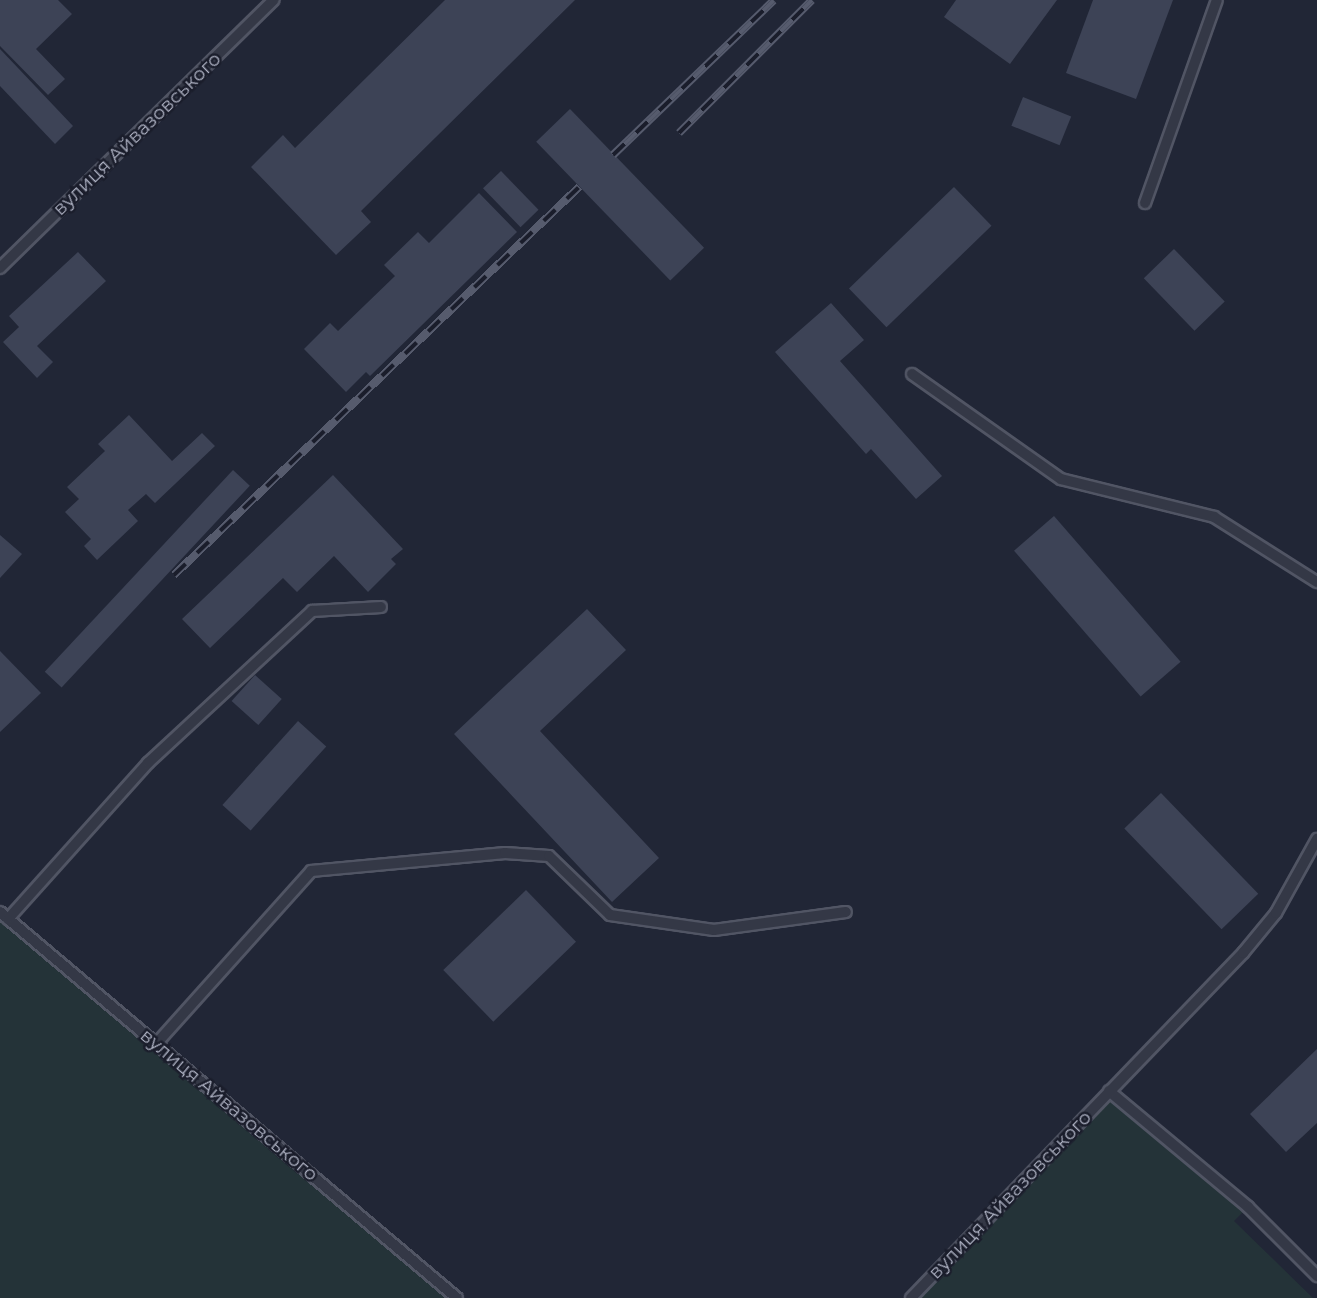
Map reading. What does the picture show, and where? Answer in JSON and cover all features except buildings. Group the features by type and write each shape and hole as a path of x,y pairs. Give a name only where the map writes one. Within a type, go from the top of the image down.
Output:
{"lane":[{"name":"вулиця Айвазовського","path":"0,268 274,0"},
{"path":"1145,203 1217,0"},
{"path":"912,374 1061,479 1214,517 1317,582"},
{"path":"4,916 148,763 312,611 381,607"},
{"name":"вулиця Айвазовського","path":"911,1298 1276,913 1317,839"},
{"path":"156,1044 311,871 516,853 549,856 610,915 714,930 846,912"},
{"name":"вулиця Айвазовського","path":"4,916 457,1298"},
{"path":"1109,1091 1248,1207 1317,1276"}],"shaded area":[{"path":"0,912 457,1298 0,1298"},
{"path":"1109,1091 1248,1207 1234,1221 1313,1298 911,1298"}],"railway":[{"path":"613,155 774,0"},
{"path":"679,133 812,0"},
{"path":"174,575 579,187"}]}
